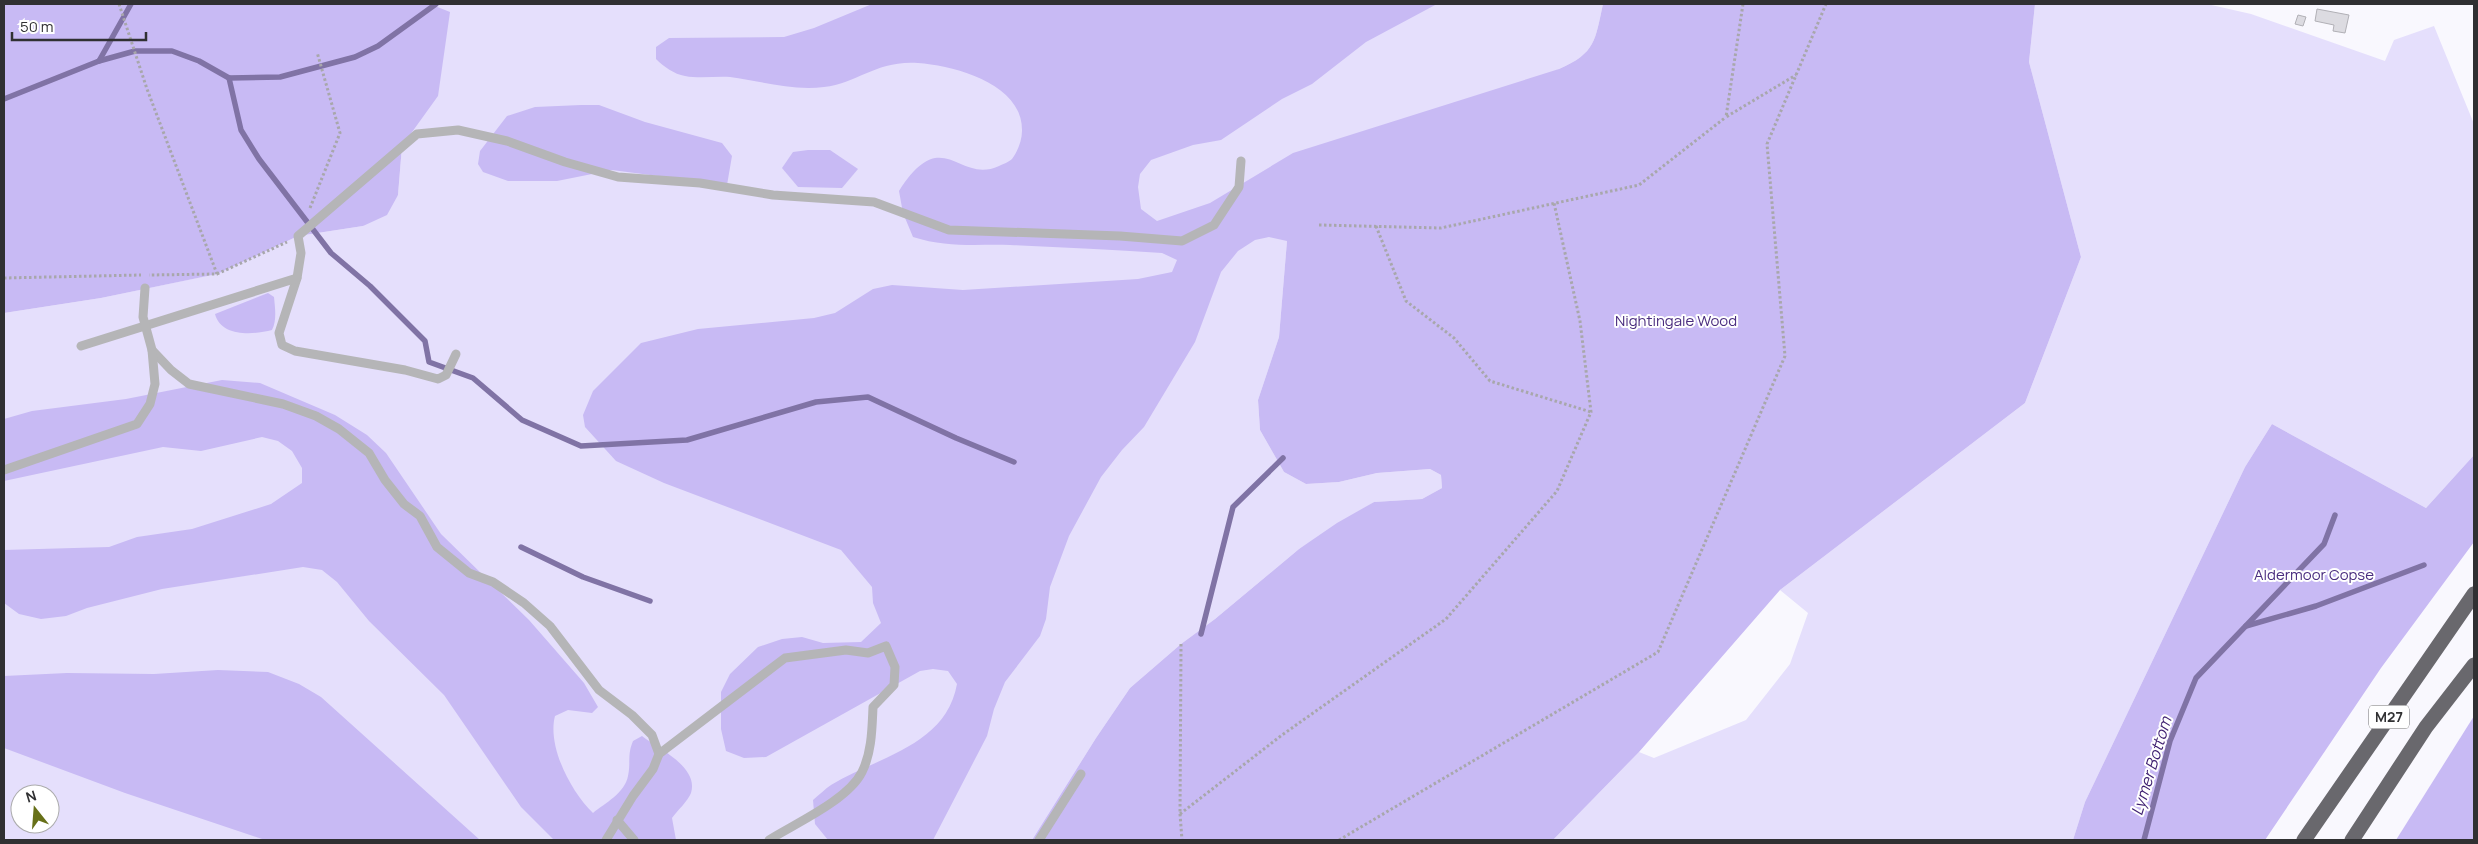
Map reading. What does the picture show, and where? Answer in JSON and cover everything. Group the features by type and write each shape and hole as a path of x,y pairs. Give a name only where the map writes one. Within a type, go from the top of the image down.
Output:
{"highway":[{"name":"M27","path":"2304,840 2474,594"},
{"name":"M27","path":"2352,840 2426,727 2474,665"}],"lane":[{"path":"456,354 449,370 438,379 405,370 295,352 282,345 279,333 297,278 301,253 300,235 417,134 458,130 506,141 565,162 618,177 700,183 773,195 874,202 949,230 1120,236 1182,242 1214,225 1239,188 1241,161"},
{"path":"81,346 297,278"},
{"path":"4,470 137,424 150,404 155,384 152,350 143,317 145,288"},
{"path":"152,350 171,370 189,384 284,404 316,416 338,429 369,453 385,480 404,504 420,516 437,547 469,573 493,582 524,603 550,626 599,690 632,716 652,735 659,754"},
{"path":"606,840 617,820 653,769 659,754 785,658 846,650 868,653 886,646 895,667 894,685 873,707 871,741 862,772 844,795 769,840"},
{"path":"1039,840 1081,774"},
{"path":"617,820 634,840"}],"path":[{"path":"119,4 216,274"},
{"path":"1726,117 1743,4"},
{"path":"1339,840 1658,652 1785,356 1767,144 1826,4"},
{"path":"308,210 340,133 317,52"},
{"path":"1319,225 1441,228 1639,185 1726,117 1796,75"},
{"path":"1180,814 1282,734 1446,619 1557,491 1591,412 1580,321 1554,203"},
{"path":"1376,226 1406,300 1454,338 1490,381 1591,412"},
{"path":"4,278 216,274 300,235"},
{"path":"1181,644 1180,814 1182,840"}],"shaded area":[{"path":"435,4 1603,4 1592,44 1580,57 1287,241 1279,337 1258,400 1260,430 1284,472 1306,484 1339,482 1377,473 1430,469 1441,475 1442,488 1422,499 1374,502 1299,549 1215,619 1181,644 1130,688 1032,840 4,840 4,313 101,298 216,274 298,236 363,226 398,195 402,146"},
{"path":"2035,4 2207,4 2251,14 2385,61 2394,40 2434,26 2474,124 2474,455 2426,508 2272,424 2245,467 2085,802 2073,840 1553,840 1639,752 1654,758 1746,720 1790,664 1808,613 1780,590 2025,403 2081,257 2029,62"}],"green space":[{"path":"4,4 435,4 435,6 450,12 438,96 402,146 398,195 387,215 363,226 298,236 217,274 101,298 4,313"},
{"name":"Nightingale Wood","path":"872,4 1437,4 1366,42 1312,84 1282,99 1221,140 1193,145 1151,160 1140,174 1138,187 1141,209 1157,221 1210,203 1293,153 1559,69 1580,57 1592,44 1603,4 2035,4 2029,62 2081,257 2025,403 1780,590 1639,752 1553,840 1032,840 1130,688 1181,644 1215,619 1299,549 1337,523 1374,502 1422,499 1442,488 1441,475 1430,469 1377,473 1339,482 1306,484 1284,472 1260,430 1258,400 1279,337 1287,241 1269,237 1255,240 1238,251 1221,272 1195,342 1144,427 1122,450 1101,477 1069,536 1050,587 1046,619 1040,636 1005,682 994,709 987,736 933,840 828,840 815,824 813,800 831,785 907,747 924,736 939,722 950,705 957,684 948,671 933,669 920,671 766,757 744,758 726,751 721,729 721,692 730,674 758,647 782,639 802,637 823,643 861,642 881,623 873,603 872,587 841,550 664,483 616,461 585,427 583,415 593,391 641,343 698,329 814,318 835,313 873,289 892,285 963,290 1138,279 1172,272 1177,260 1162,253 1010,245 961,245 938,243 913,237 903,213 899,191 914,171 927,161 939,158 985,170 1011,160 1019,145 1022,131 1019,115 1012,101 985,80 968,73 933,65 904,63 879,68 836,85 800,88 730,77 685,76 669,70 656,59 656,47 669,38 784,37 814,28"},
{"path":"599,105 645,122 722,143 732,156 727,185 612,170 557,181 508,181 483,172 478,164 480,151 507,116 535,107"},
{"path":"830,150 858,169 842,188 798,187 782,168 793,152"},
{"path":"268,293 274,297 275,318 272,330 256,333 239,332 224,327 218,321 215,314"},
{"path":"222,380 260,383 335,415 367,435 386,453 441,534 529,620 584,683 598,707 592,713 568,710 555,716 553,728 554,741 563,768 569,781 585,804 593,813 619,793 628,776 630,750 633,741 642,736 676,760 689,775 692,784 690,796 672,818 676,840 554,840 521,807 444,695 369,621 337,582 322,570 303,567 162,589 87,608 66,616 41,619 19,614 4,603 4,550 109,547 137,537 192,529 271,504 302,483 302,468 292,451 278,441 262,437 201,451 163,447 4,481 4,419 32,411 126,399"},
{"name":"Aldermoor Copse","path":"2272,424 2426,508 2474,455 2474,542 2381,668 2265,840 2073,840 2085,802 2245,467"},
{"path":"218,670 268,672 299,684 321,697 480,840 265,840 125,793 4,748 4,676 67,673 154,674"},
{"path":"2474,716 2474,840 2396,840"}],"building":[{"path":"2317,9 2349,15 2345,33 2333,31 2334,25 2315,21"},
{"path":"2298,15 2306,17 2303,26 2295,24"}],"waterway":[{"path":"4,99 99,61 131,4"},
{"path":"99,61 135,51 172,51 199,61 229,78 280,77 355,57 378,46 436,4"},
{"path":"229,78 241,130 259,159 331,253 370,286 425,341 429,362 473,378 522,420 581,446 687,440 816,402 868,397 956,438 1014,462"},
{"path":"1201,634 1233,507 1283,458"},
{"name":"Lymer Bottom","path":"2144,840 2170,741 2196,678 2324,544 2335,515"},
{"path":"521,547 583,577 650,601"},
{"path":"2246,626 2316,606 2424,565"}]}
